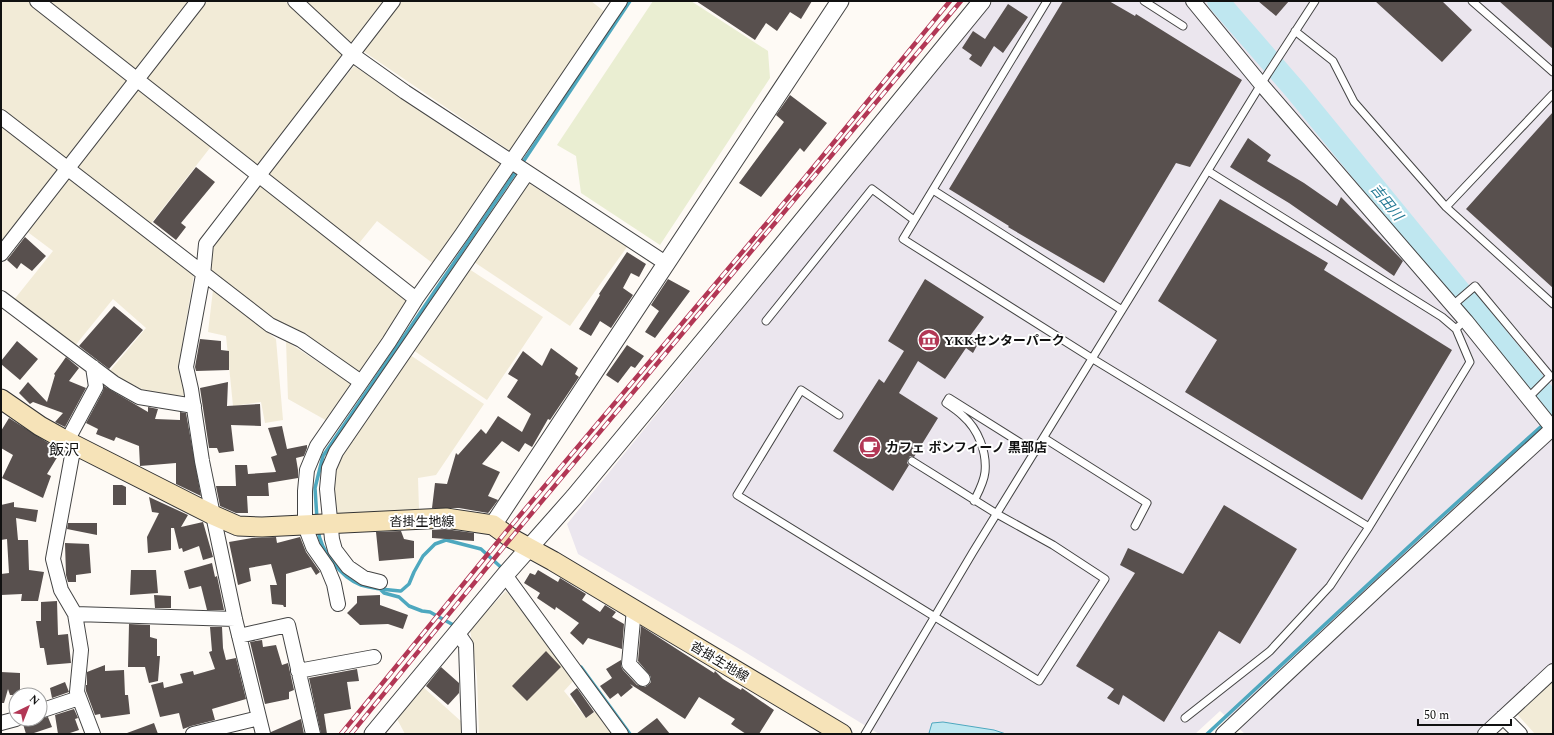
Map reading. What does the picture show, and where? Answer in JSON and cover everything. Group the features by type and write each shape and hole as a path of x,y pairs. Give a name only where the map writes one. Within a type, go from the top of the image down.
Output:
{"main road":[{"name":"沓掛生地線","path":"1,399 40,426 71,443 213,516 238,526 262,528 446,518 493,526 842,734"}],"street":[{"path":"37,1 416,299"},
{"path":"1,254 198,1"},
{"path":"295,1 353,55 405,92 667,264"},
{"path":"263,734 235,619 213,516 186,367 203,274 206,244 353,55 393,1"},
{"path":"380,582 364,578 348,567 335,550 332,539 319,525 305,492 307,470 318,446 389,342 416,299 462,234 510,161 620,1"},
{"path":"493,526 840,1"},
{"path":"373,734 457,632 530,548 744,292 982,1"},
{"path":"1193,1 1453,305 1461,325 1528,398 1553,428 1382,585 1228,733"},
{"path":"1,117 270,325 301,340 361,382"},
{"path":"338,604 334,584 327,567 313,547 327,488 329,468 336,452 527,172"},
{"path":"1,298 93,367 139,397 194,406"},
{"path":"93,367 96,387 71,443 53,559 61,590 75,614 81,650 77,692 93,734"},
{"path":"505,575 621,734"},
{"path":"634,610 629,664 643,679"},
{"path":"75,614 235,619"},
{"path":"239,636 288,625 313,734"},
{"path":"457,632 466,646 469,734"},
{"path":"298,671 374,657"},
{"path":"1485,734 1553,671"},
{"path":"48,708 79,698"},
{"path":"1503,717 1520,734"},
{"path":"193,734 259,718"}],"lane":[{"path":"1048,1 903,239 1093,359 1369,527"},
{"path":"1144,1 1184,26"},
{"path":"865,734 1122,310 1262,83 1315,1"},
{"path":"1472,1 1553,72"},
{"path":"1295,31 1333,61 1354,102 1446,207 1553,304"},
{"path":"1446,207 1553,94"},
{"path":"1185,718 1270,651 1330,586 1369,527 1470,362 1461,325 1442,318 1208,171"},
{"path":"766,321 872,189 914,220"},
{"path":"932,190 1122,310"},
{"path":"1453,305 1475,286 1551,378 1528,398"},
{"path":"839,415 801,390 737,495 1038,681 1105,579 1053,545 997,514 912,461"},
{"path":"974,500 982,486 985,472 983,449 975,430 964,417 946,403 949,398 1035,452"},
{"path":"1044,438 1147,503 1135,526"}],"shaded area":[{"path":"1,1 30,1 130,80 66,161 1,110"},
{"path":"43,1 190,1 135,72"},
{"path":"206,1 285,1 343,56 258,166 145,78"},
{"path":"305,1 385,1 352,43"},
{"path":"402,1 591,1 605,12 510,151 363,51"},
{"path":"993,1 1553,1 1553,664 1477,734 1245,734 1220,711 1195,734 879,734 740,649 578,554 567,524"},
{"path":"354,66 503,166 435,265 377,221 356,247 267,174"},
{"path":"140,86 213,144 149,226 75,168"},
{"path":"1,124 60,170 1,244"},
{"path":"69,177 194,274 181,352 180,370 186,396 150,393 108,373 146,328 113,299 74,347 13,301 53,251 25,230"},
{"path":"261,182 412,299 361,374 297,330 273,320 209,270 213,247"},
{"path":"527,182 627,247 570,326 474,262"},
{"path":"469,269 543,317 487,400 413,350"},
{"path":"213,290 276,339 283,420 265,423 261,402 233,406 226,336 208,332"},
{"path":"286,341 353,385 329,422 288,399"},
{"path":"410,355 484,404 436,475 418,478 419,509 414,512 336,518 333,488 334,472 344,452"},
{"path":"506,591 575,679 564,691 586,718 598,710 615,734 479,734 477,677 470,629"},
{"path":"1553,681 1553,734 1535,734 1517,714"},
{"path":"422,686 464,724 465,734 405,734 396,717"}],"green space":[{"path":"653,1 691,1 768,51 770,78 660,245 581,193 576,156 557,145"}],"water":[{"path":"943,722 994,730 1006,734 929,733 932,723"}],"building":[{"path":"696,1 812,1 801,19 790,12 777,31 766,23 755,40"},
{"path":"1063,1 1109,1 1135,16 1136,14 1242,80 1190,167 1176,163 1104,283 1008,227 1009,226 949,189"},
{"path":"1258,1 1289,1 1276,16"},
{"path":"1375,1 1442,1 1472,30 1442,62"},
{"path":"1499,1 1553,1 1553,49"},
{"path":"1008,4 1028,17 1003,53 994,46 981,67 969,59 972,55 962,48 973,31 985,39"},
{"path":"790,95 827,123 804,152 800,148 761,197 739,183 784,122 776,115"},
{"path":"1553,112 1553,288 1466,209"},
{"path":"1248,138 1271,155 1267,161 1304,183 1337,206 1341,197 1403,261 1394,276 1289,203 1230,167"},
{"path":"196,167 215,182 181,223 186,227 176,240 153,222"},
{"path":"1220,199 1328,263 1324,270 1452,350 1362,500 1185,392 1217,340 1158,301"},
{"path":"25,237 46,256 32,271 21,263 17,269 7,260"},
{"path":"627,252 646,264 639,277 631,273 623,288 633,295 611,328 600,321 591,336 579,329 600,295 599,294"},
{"path":"668,279 690,291 655,338 645,332 659,311 651,305"},
{"path":"925,279 984,317 970,336 979,342 973,353 966,348 945,379 918,361 899,393 938,418 914,457 910,456 908,459 907,463 909,465 893,491 833,451 879,379 884,383 904,351 888,341"},
{"path":"114,306 143,330 109,369 79,346"},
{"path":"200,339 221,341 221,350 229,351 229,370 196,371 195,367"},
{"path":"17,341 38,359 20,380 1,364 1,361"},
{"path":"627,345 644,356 635,368 631,366 618,383 606,375"},
{"path":"551,348 578,368 575,374 579,377 550,420 548,419 532,447 525,443 519,452 502,441 482,464 500,472 488,496 498,500 488,513 459,508 432,508 435,483 447,484 456,453 458,455 481,429 486,434 498,416 522,432 531,414 507,397 518,380 508,374 523,351 542,366"},
{"path":"66,357 79,368 69,381 86,388 65,427 55,422 63,413 33,402 30,404 19,393 28,382 47,402 55,375 54,374"},
{"path":"228,382 227,406 260,404 261,426 231,425 234,451 219,453 217,448 209,448 200,388"},
{"path":"104,386 148,412 148,407 158,409 155,419 180,420 180,412 186,413 201,496 176,484 176,463 140,466 139,446 116,437 114,441 96,434 98,429 86,423 103,391"},
{"path":"9,418 61,451 47,474 51,476 43,498 2,478 13,455 1,448 1,431"},
{"path":"282,426 287,449 307,445 304,456 296,458 298,478 268,483 269,496 247,496 248,513 236,513 220,506 216,486 236,486 235,465 247,465 248,474 276,472 271,457 277,455 268,428"},
{"path":"113,485 122,485 126,487 126,505 113,505"},
{"path":"149,497 188,515 181,527 203,522 213,557 203,560 199,546 183,552 182,548 179,549 174,528 171,528 171,550 148,553 147,537 159,513 152,512"},
{"path":"14,502 14,507 38,510 36,522 16,518 18,540 28,540 29,570 44,572 38,601 21,601 22,594 1,595 1,574 9,573 7,539 1,540 1,505"},
{"path":"1224,505 1297,549 1240,644 1219,631 1164,722 1123,695 1119,705 1107,698 1114,689 1076,666 1135,573 1120,565 1128,548 1183,574"},
{"path":"68,523 97,523 97,535 67,529"},
{"path":"445,529 474,533 474,541 432,538 432,530"},
{"path":"401,531 404,539 414,541 414,558 379,561 376,532"},
{"path":"276,537 277,543 300,537 306,552 320,572 316,575 311,567 286,574 286,607 283,605 272,604 270,585 277,585 271,564 249,568 251,581 238,585 229,542 252,538"},
{"path":"65,543 89,544 91,573 76,575 76,582 68,582 66,575"},
{"path":"212,563 215,577 217,576 224,610 207,610 201,586 189,589 184,571"},
{"path":"131,570 156,570 158,593 130,595"},
{"path":"538,570 558,582 560,578 586,594 582,600 600,612 605,605 616,612 612,617 624,624 622,649 588,638 583,645 570,633 579,623 556,607 555,610 537,598 540,593 524,583 530,573 535,575"},
{"path":"154,595 171,596 171,608 155,608"},
{"path":"380,595 380,605 408,615 403,629 388,624 360,625 347,613 357,603 357,596"},
{"path":"57,601 58,635 68,634 71,663 47,665 44,648 40,648 36,621 41,621 41,602"},
{"path":"129,624 150,625 150,637 157,639 157,656 160,656 158,681 149,683 145,667 128,667"},
{"path":"641,626 714,673 715,671 723,679 741,690 742,688 774,710 759,734 746,734 731,724 735,719 699,697 685,719 630,684 633,687 621,697 618,693 610,699 600,686 612,678 606,669 621,660 623,670 637,685 645,687 651,682 651,677 638,661"},
{"path":"210,627 222,627 223,648 226,660 236,658 246,699 212,709 215,720 183,729 179,713 160,717 151,685 163,682 164,688 183,683 180,674 193,671 194,675 215,669 209,652 212,651"},
{"path":"262,640 263,647 276,645 282,665 288,663 294,690 289,692 289,699 265,704 250,642"},
{"path":"546,651 561,667 527,701 512,686"},
{"path":"105,665 105,671 124,670 125,695 128,695 130,714 101,718 100,714 95,715 86,691 87,672"},
{"path":"441,667 459,683 459,693 448,705 426,686"},
{"path":"357,669 359,681 347,682 351,709 324,714 327,734 321,734 309,678"},
{"path":"1,672 20,673 20,687 8,687 4,703 1,703"},
{"path":"65,682 69,692 52,698 50,688"},
{"path":"577,688 594,712 586,718 570,694"},
{"path":"74,709 78,718 75,719 79,730 67,734 58,734 55,715"},
{"path":"48,717 52,727 31,734 26,734 24,727 48,727"},
{"path":"657,718 670,734 636,734"},
{"path":"301,719 304,734 271,734 271,732"},
{"path":"154,723 158,734 127,734 127,733"}],"waterway":[{"path":"521,165 630,1"},
{"name":"吉田川","path":"1218,1 1296,91 1553,405"},
{"path":"317,519 315,488 323,456 517,170"},
{"path":"1207,734 1431,526 1545,423"},
{"path":"318,529 327,554 339,570 353,581 361,585 386,590 401,591 409,584 423,556 435,544 446,540 481,549 504,570"},
{"path":"380,589 384,593 399,597 409,606 422,611 430,612 457,627"},
{"path":"581,667 630,734"}],"railway":[{"path":"341,734 505,533 793,192 950,1"},
{"path":"351,734 511,538 961,1"}],"place":[{"name":"YKKセンターパーク","path":"929,340"},
{"name":"カフェ ボンフィーノ 黒部店","path":"870,447"}],"district":[{"name":"飯沢","path":"64,450"}]}
